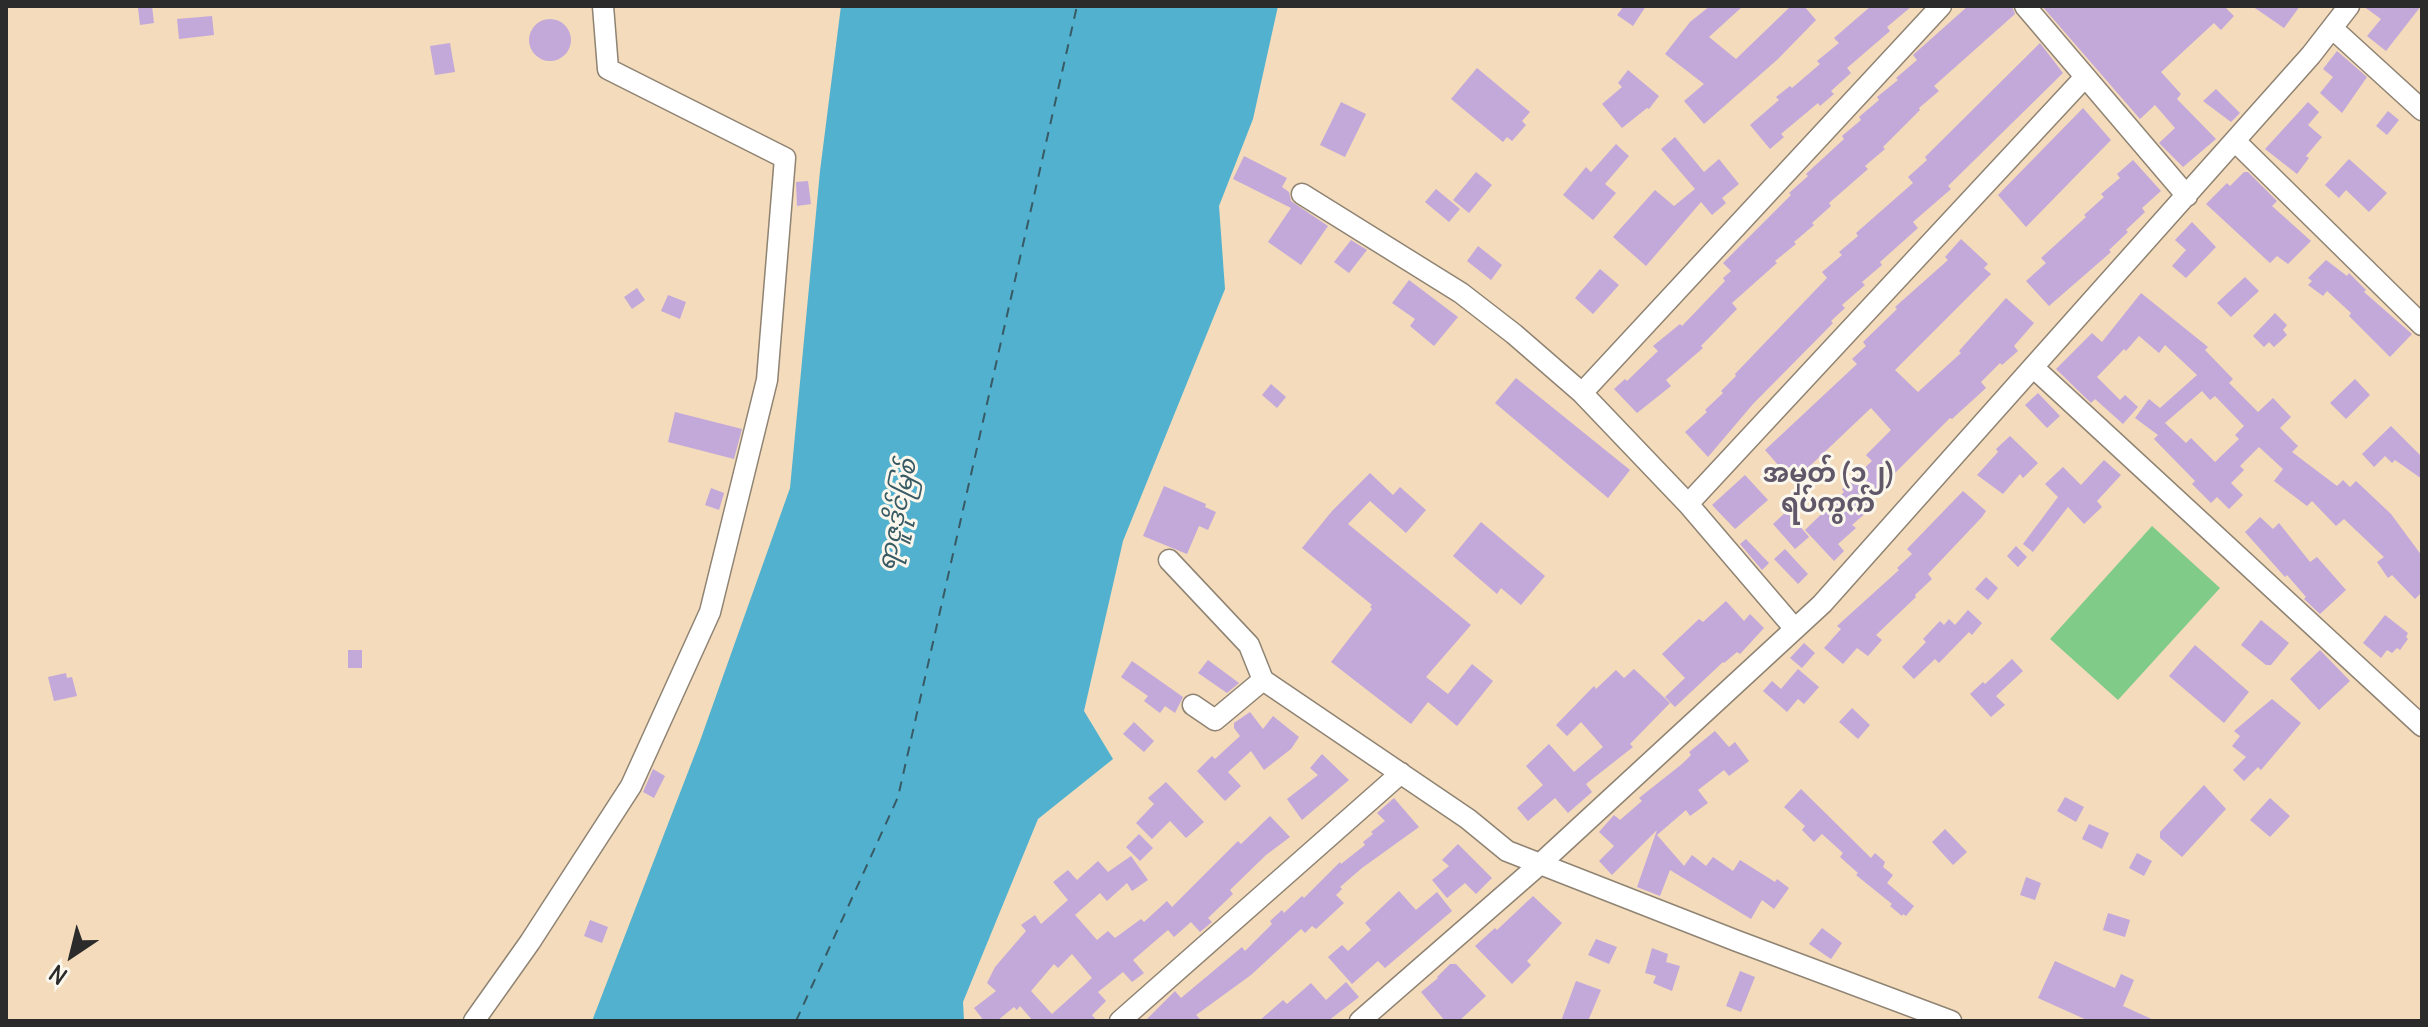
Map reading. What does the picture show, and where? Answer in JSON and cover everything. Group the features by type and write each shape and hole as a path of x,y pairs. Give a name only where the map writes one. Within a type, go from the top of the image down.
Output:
{"street":[{"path":"474,1021 530,942 631,786 710,612 767,380 785,158 608,69 603,6"},
{"path":"1582,393 1941,6"},
{"path":"2025,6 2187,196"},
{"path":"1360,1021 1540,864 1822,604 2187,196 2349,6"},
{"path":"2332,28 2422,110"},
{"path":"1688,504 2085,77"},
{"path":"2235,141 2422,325"},
{"path":"1302,194 1461,293 1582,393 1688,504 1795,629"},
{"path":"2034,368 2422,726"},
{"path":"1169,560 1249,645 1263,680 1468,819 1507,851 1951,1021"},
{"path":"1193,705 1215,720 1263,680"},
{"path":"1120,1021 1401,773"}],"green space":[{"path":"2152,526 2220,588 2118,700 2050,639"}],"water":[{"name":"ရာဇူဒိုင်မြစ်","path":"841,6 1278,6 1253,119 1219,206 1225,289 1123,541 1084,711 1113,759 1038,819 963,1002 964,1021 592,1021 700,741 790,488 820,171"}],"building":[{"path":"152,6 154,23 140,25 138,8"},
{"path":"1624,6 1646,6 1633,26 1617,15"},
{"path":"1710,6 1743,6 1709,37 1736,59 1791,6 1804,6 1816,20 1778,59 1704,124 1684,101 1704,84 1665,54 1690,22"},
{"path":"1871,6 1912,6 1887,27 1890,31 1847,68 1851,73 1831,91 1834,94 1820,106 1818,103 1781,134 1784,137 1770,149 1750,125 1779,100 1776,97 1790,86 1792,88 1820,64 1817,61 1839,43 1834,38"},
{"path":"1968,6 2012,6 2015,14 1934,86 1939,91 1865,166 1868,169 1829,203 1831,206 1794,242 1796,244 1732,303 1737,309 1701,346 1703,348 1666,380 1671,386 1637,413 1614,389 1625,379 1627,381 1658,351 1653,346 1680,324 1682,326 1725,281 1723,278 1731,271 1723,263 1791,195 1789,193 1808,176 1806,174 1844,139 1842,136 1861,120 1859,117 1879,100 1877,97 1917,60 1913,55"},
{"path":"2042,6 2224,6 2234,16 2221,30 2214,23 2161,72 2181,94 2177,99 2216,139 2183,167 2159,143 2175,128 2155,105 2140,119"},
{"path":"2252,6 2300,6 2284,28"},
{"path":"2363,6 2421,6 2386,51 2367,36 2381,19"},
{"path":"212,16 214,35 179,39 177,19"},
{"path":"550,19 565,25 571,40 565,55 550,61 535,55 529,40 535,25"},
{"path":"450,43 455,72 435,75 430,46"},
{"path":"2040,43 2063,73 1948,186 1951,189 1913,222 1918,228 1880,262 1882,265 1862,282 1865,285 1842,305 1845,308 1831,321 1833,323 1753,404 1708,457 1685,432 1707,412 1705,410 1723,393 1721,391 1735,374 1827,278 1822,272 1842,255 1839,252 1858,236 1856,233 1913,183 1908,177 1927,160 1925,157"},
{"path":"2337,51 2367,77 2342,113 2320,93 2333,77 2323,69"},
{"path":"1477,68 1530,112 1522,121 1526,125 1512,141 1507,137 1503,142 1451,99"},
{"path":"1628,70 1659,96 1649,109 1622,128 1602,104 1622,87 1618,83"},
{"path":"2216,89 2240,113 2231,122 2203,101"},
{"path":"1341,102 1366,114 1345,157 1320,145"},
{"path":"2308,102 2319,112 2308,125 2322,137 2306,156 2309,158 2297,174 2265,149"},
{"path":"2083,108 2111,140 2026,227 1998,195"},
{"path":"2388,111 2399,120 2387,135 2376,126"},
{"path":"1675,137 1704,172 1719,159 1739,184 1722,198 1726,203 1712,215 1701,202 1646,266 1613,237 1655,190 1674,206 1695,189 1661,149"},
{"path":"1616,144 1629,156 1605,184 1616,193 1593,220 1563,195 1586,167 1591,172"},
{"path":"1244,156 1287,178 1282,187 1289,192 1291,201 1328,226 1301,265 1268,242 1291,208 1233,179"},
{"path":"2349,159 2387,193 2369,212 2346,190 2339,198 2325,185"},
{"path":"2133,160 2161,191 2142,208 2145,212 2109,250 2111,252 2049,306 2026,281 2046,263 2041,258 2086,217 2084,215 2104,197 2101,194 2120,178 2117,174"},
{"path":"1476,172 1492,185 1469,213 1453,200"},
{"path":"2244,172 2248,172 2277,201 2272,206 2311,241 2288,264 2277,256 2270,263 2206,204 2227,183 2230,186"},
{"path":"808,181 811,204 797,206 796,182"},
{"path":"1436,189 1460,209 1449,222 1425,202"},
{"path":"2192,222 2216,247 2186,278 2172,266 2186,250 2175,240"},
{"path":"1961,239 1988,264 1984,268 1991,274 1895,370 1918,392 1961,353 1959,351 2006,298 2034,323 2014,346 2018,351 1981,382 1986,388 1950,418 1870,498 1876,504 1852,525 1856,528 1838,544 1844,551 1834,561 1805,530 1872,461 1866,455 1891,430 1871,408 1793,482 1765,450 1857,364 1852,359 1866,346 1863,342 1897,309 1895,307 1948,260 1945,257"},
{"path":"1351,240 1367,250 1349,273 1334,262"},
{"path":"1478,246 1502,265 1491,280 1467,261"},
{"path":"2326,260 2347,276 2349,273 2366,290 2364,292 2412,334 2390,357 2327,291 2323,296 2308,285 2312,281 2308,278"},
{"path":"1600,269 1619,285 1593,314 1575,298"},
{"path":"2245,277 2259,291 2231,317 2217,303"},
{"path":"1409,280 1458,317 1434,346 1410,326 1415,319 1392,303"},
{"path":"637,288 645,300 632,309 624,297"},
{"path":"2141,293 2208,347 2205,350 2233,379 2229,383 2258,412 2273,398 2291,417 2280,428 2298,446 2292,452 2337,486 2343,480 2350,487 2356,481 2391,514 2422,556 2422,592 2415,599 2392,575 2388,578 2377,562 2384,557 2344,519 2336,526 2312,501 2307,506 2274,481 2283,469 2259,447 2240,466 2244,470 2231,483 2243,495 2229,509 2217,497 2211,503 2192,484 2195,481 2154,439 2158,435 2135,418 2149,399 2160,408 2197,375 2165,345 2159,353 2139,336 2097,377 2120,400 2125,395 2138,407 2123,424 2095,399 2091,403 2056,369 2092,333 2102,342","holes":["2202,391 2210,400 2215,396 2244,426 2235,435 2239,439 2215,462 2191,438 2186,443 2165,423"]},
{"path":"668,295 686,302 680,319 661,311"},
{"path":"2275,313 2287,325 2283,330 2287,335 2274,347 2269,342 2264,347 2253,336"},
{"path":"1516,378 1630,470 1608,498 1495,403"},
{"path":"2355,379 2370,395 2346,419 2330,403"},
{"path":"1271,384 1286,397 1277,408 1262,395"},
{"path":"2038,393 2060,416 2047,428 2025,405"},
{"path":"675,412 742,429 734,459 668,442"},
{"path":"2391,426 2422,457 2422,479 2385,456 2374,467 2362,454"},
{"path":"2010,436 2038,463 2023,478 2020,474 2003,494 1977,475"},
{"path":"2104,460 2121,475 2097,501 2102,507 2084,524 2068,507 2033,552 2023,544 2058,497 2045,484 2063,467 2081,485"},
{"path":"1370,473 1393,495 1400,487 1426,510 1406,533 1370,501 1348,524 1471,625 1426,677 1448,694 1472,664 1493,681 1457,726 1428,702 1411,724 1331,662 1372,605 1302,548 1332,511"},
{"path":"1745,475 1768,500 1735,529 1712,505"},
{"path":"1164,486 1206,504 1205,507 1216,512 1208,530 1199,526 1187,554 1143,536"},
{"path":"711,488 724,493 719,510 705,505"},
{"path":"1963,491 1986,511 1982,517 1928,574 1932,579 1916,597 1876,635 1882,640 1868,656 1857,648 1843,664 1824,648 1841,629 1837,626 1899,570 1897,568 1912,554 1907,549"},
{"path":"1787,511 1809,537 1795,549 1773,524"},
{"path":"2260,517 2273,529 2279,523 2310,562 2317,557 2346,590 2320,614 2245,532"},
{"path":"1481,522 1545,576 1521,605 1501,588 1497,594 1453,556"},
{"path":"1746,539 1769,563 1762,570 1740,544"},
{"path":"2016,546 2027,557 2018,567 2007,556"},
{"path":"1785,549 1808,574 1798,584 1774,559"},
{"path":"1986,577 1998,588 1988,600 1975,589"},
{"path":"1726,601 1744,621 1750,614 1764,628 1740,654 1737,652 1723,662 1675,707 1665,697 1685,678 1662,654 1699,619 1703,622"},
{"path":"1968,610 1982,623 1939,663 1935,659 1914,679 1902,667 1926,642 1923,639 1940,621 1944,625 1949,619 1955,625"},
{"path":"2385,615 2408,633 2408,639 2400,650 2397,648 2392,653 2387,650 2381,658 2363,643"},
{"path":"2261,620 2289,643 2271,665 2266,665 2241,645"},
{"path":"1804,643 1815,653 1802,668 1790,658"},
{"path":"2195,645 2249,692 2224,723 2169,676"},
{"path":"348,650 362,650 362,668 348,668"},
{"path":"2320,650 2350,681 2319,710 2290,679"},
{"path":"2012,659 2023,671 1996,696 2005,705 1991,717 1970,694"},
{"path":"1208,660 1239,683 1227,693 1198,673"},
{"path":"1132,661 1183,697 1175,713 1165,706 1160,713 1144,701 1148,696 1121,677"},
{"path":"1634,669 1670,703 1630,744 1633,747 1586,784 1592,792 1568,813 1555,798 1528,821 1517,808 1543,785 1526,766 1549,744 1574,772 1603,747 1581,722 1567,736 1556,725 1594,686 1596,689 1616,670 1624,678"},
{"path":"1798,669 1819,687 1804,704 1798,699 1787,712 1763,691 1772,681 1781,689"},
{"path":"66,673 67,678 72,677 77,696 54,701 48,677"},
{"path":"2272,699 2301,723 2261,770 2258,767 2244,781 2233,770 2246,757 2232,746 2240,736 2234,731"},
{"path":"1852,708 1870,725 1858,739 1839,722"},
{"path":"1250,712 1263,729 1273,716 1299,737 1291,749 1264,770 1251,751 1228,772 1241,786 1225,801 1197,771 1240,736 1234,723"},
{"path":"1134,722 1154,741 1144,752 1123,734"},
{"path":"1715,731 1729,747 1735,742 1749,761 1729,776 1724,770 1698,790 1708,803 1690,816 1686,810 1657,835 1684,866 1692,855 1706,866 1713,857 1733,871 1740,860 1789,888 1774,909 1762,900 1751,919 1670,870 1660,896 1637,887 1657,830 1612,875 1599,861 1614,846 1599,832 1614,815 1620,820 1642,801 1639,798 1682,764 1691,755 1689,752"},
{"path":"1322,754 1349,780 1302,820 1287,799 1318,775 1310,768"},
{"path":"653,769 665,776 654,798 643,792"},
{"path":"1166,782 1204,822 1186,838 1170,821 1152,839 1136,823 1154,804 1148,798"},
{"path":"2204,785 2226,809 2182,857 2160,838 2160,832"},
{"path":"1801,789 1871,858 1875,853 1885,862 1883,867 1893,875 1887,883 1914,906 1906,916 1902,916 1856,875 1858,873 1840,857 1843,853 1822,834 1814,842 1802,830 1805,826 1784,807"},
{"path":"2065,797 2084,807 2076,822 2057,811"},
{"path":"1394,798 1419,827 1340,887 1342,889 1336,895 1344,903 1316,929 1312,926 1305,933 1301,929 1251,975 1196,1015 1202,1021 1145,1021 1175,991 1181,998 1242,947 1245,951 1282,910 1284,913 1302,896 1304,898 1340,862 1365,845 1363,842 1373,834 1371,832 1385,821 1377,813"},
{"path":"2270,798 2290,816 2270,837 2250,820"},
{"path":"1270,816 1290,837 1230,890 1233,894 1208,918 1212,922 1200,932 1191,922 1174,937 1168,930 1133,960 1144,973 1132,982 1123,972 1098,992 1106,1001 1092,1015 1097,1021 1033,1021 1020,1006 1017,1010 1014,1007 997,1021 984,1021 974,1008 996,991 987,983 995,967 1026,931 1021,925 1035,915 1041,924 1068,900 1053,882 1068,870 1077,880 1098,861 1108,872 1131,856 1148,880 1132,891 1127,883 1107,901 1100,893 1075,915 1097,940 1108,931 1115,938 1141,919 1144,922 1167,901 1172,907 1238,841 1241,844","holes":["1072,954 1092,978 1052,1014 1031,991 1054,964 1058,968"]},
{"path":"2089,824 2109,833 2102,849 2082,839"},
{"path":"1945,829 1967,852 1953,865 1932,842"},
{"path":"1139,834 1153,848 1140,861 1126,847"},
{"path":"1458,844 1492,878 1476,894 1465,883 1447,898 1432,880 1449,866 1442,860"},
{"path":"2137,853 2152,861 2144,876 2129,868"},
{"path":"2026,877 2041,883 2035,900 2020,895"},
{"path":"1399,891 1416,910 1437,892 1452,911 1385,968 1378,961 1352,984 1328,957 1342,945 1348,951 1371,930 1365,923"},
{"path":"1533,896 1562,923 1527,961 1531,965 1512,984 1475,946"},
{"path":"2108,913 2130,920 2125,937 2103,930"},
{"path":"590,920 608,927 602,943 584,936"},
{"path":"1822,928 1842,943 1831,959 1809,944"},
{"path":"1596,939 1617,947 1609,964 1588,955"},
{"path":"1652,948 1668,954 1666,962 1680,966 1672,991 1653,983 1656,976 1645,973"},
{"path":"2055,961 2115,988 2121,974 2134,980 2123,1006 2156,1021 2089,1021 2038,998"},
{"path":"1450,964 1456,964 1486,996 1459,1021 1445,1021 1421,992"},
{"path":"1740,971 1755,977 1741,1012 1726,1006"},
{"path":"1576,981 1601,990 1588,1021 1561,1021"},
{"path":"1346,982 1359,997 1328,1021 1259,1021 1283,1000 1287,1004 1311,983 1326,1000"}],"ferry route":[{"path":"796,1021 898,797 1077,6"}],"district":[{"name":"အမှတ် (၁၂) ရပ်ကွက်","path":"1828,490"}]}
